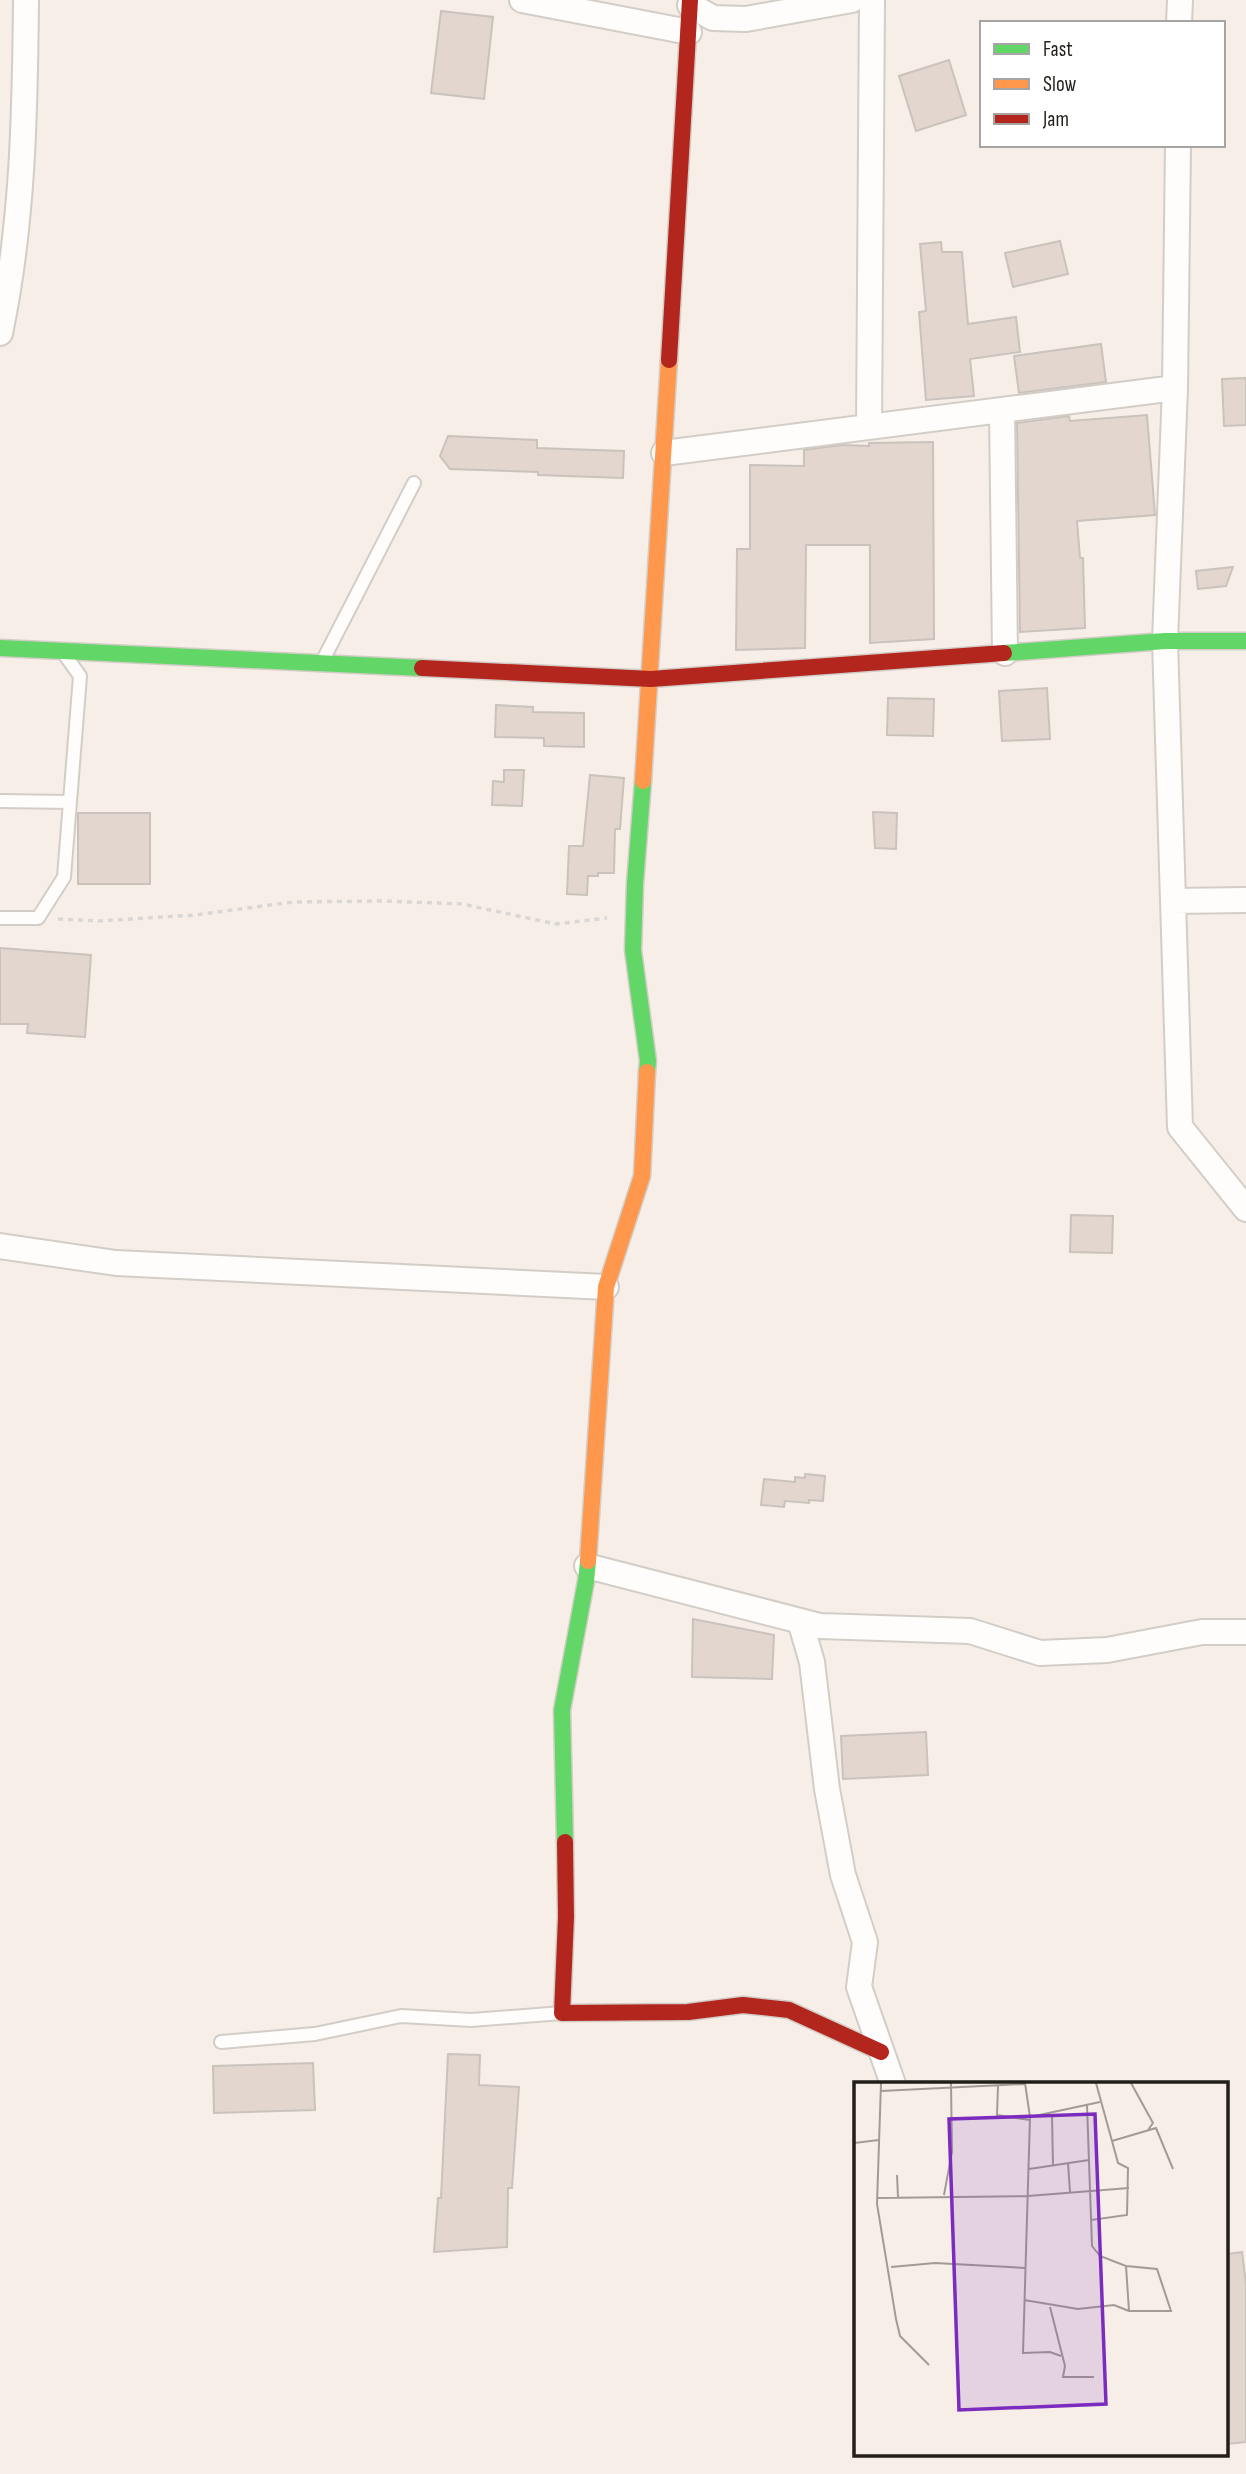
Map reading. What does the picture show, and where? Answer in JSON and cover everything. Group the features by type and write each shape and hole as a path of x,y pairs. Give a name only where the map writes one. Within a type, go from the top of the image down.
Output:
{"street":[{"path":"0,334 12,279 24,116 26,0"},
{"path":"522,0 689,32"},
{"path":"690,2 713,18 746,19 852,0"},
{"path":"869,427 872,0"},
{"path":"1180,0 1180,21"},
{"path":"690,2 651,679 634,914 633,950 648,1061 642,1176 606,1287 587,1566 562,1710 566,1917 562,2013 688,2012 743,2005 789,2010 881,2052"},
{"path":"1178,147 1175,388 1165,641 1180,1127 1246,1209"},
{"path":"664,453 1175,388"},
{"path":"1002,410 1005,653"},
{"path":"0,648 651,679 1165,641 1246,641"},
{"path":"1173,901 1246,900"},
{"path":"0,1246 116,1263 606,1287"},
{"path":"587,1566 820,1626 970,1631 1040,1653 1107,1650 1202,1632 1246,1632"},
{"path":"800,1621 812,1662 822,1754 843,1875 865,1942 859,1987 891,2082"}],"lane":[{"path":"322,664 414,483"},
{"path":"0,918 38,918 64,877 80,676 62,651"},
{"path":"0,801 71,802"},
{"path":"221,2042 315,2034 401,2016 471,2020 562,2013"}],"path":[{"path":"38,918 98,921 195,915 293,902 383,901 462,904 556,924 634,914"}],"building":[{"path":"441,11 493,17 484,99 431,93"},
{"path":"949,60 966,115 916,131 899,76"},
{"path":"1060,241 1068,274 1013,287 1005,253"},
{"path":"941,242 942,252 962,252 968,324 1016,317 1020,352 970,359 974,396 926,400 919,312 926,311 920,244"},
{"path":"1101,344 1106,382 1019,393 1014,356"},
{"path":"1246,378 1246,425 1224,426 1222,379"},
{"path":"1147,415 1155,515 1077,521 1080,558 1083,558 1085,628 1020,632 1017,423 1069,416 1070,421"},
{"path":"448,436 537,440 537,448 624,451 623,478 450,469 440,456"},
{"path":"933,442 934,639 870,643 870,545 806,545 805,648 736,650 737,549 750,549 750,465 804,466 804,450 841,445"},
{"path":"1233,567 1226,586 1198,589 1196,571"},
{"path":"1047,688 1050,739 1002,741 999,691"},
{"path":"888,698 934,699 933,736 887,735"},
{"path":"496,705 533,707 533,712 584,713 584,747 544,746 544,738 495,737"},
{"path":"504,770 524,770 522,806 492,805 493,781 504,782"},
{"path":"590,775 624,778 620,829 615,829 614,873 588,876 587,895 567,894 569,846 583,846"},
{"path":"873,812 897,813 896,849 875,848"},
{"path":"78,813 150,813 150,884 78,884"},
{"path":"0,948 91,955 85,1037 27,1033 28,1024 0,1024"},
{"path":"1071,1215 1113,1216 1112,1253 1070,1252"},
{"path":"805,1474 825,1476 823,1501 785,1501 784,1507 761,1505 764,1479 795,1482 795,1477 805,1478"},
{"path":"693,1619 774,1635 772,1679 692,1677"},
{"path":"926,1732 928,1775 843,1779 841,1736"},
{"path":"448,2054 480,2055 479,2085 519,2087 512,2188 508,2188 507,2247 434,2252 438,2198 441,2198"},
{"path":"313,2063 315,2110 214,2113 213,2066"},
{"path":"1242,2252 1246,2284 1246,2442 1228,2444 1228,2254"}],"traffic: fast":[{"path":"1004,653 1165,641 1246,641"},
{"path":"0,648 422,668"},
{"path":"643,781 633,950 648,1061 647,1072"},
{"path":"565,1842 562,1710 588,1561"}],"traffic: slow":[{"path":"643,781 669,360"},
{"path":"588,1561 606,1287 642,1176 647,1072"}],"traffic: jam":[{"path":"669,360 690,0"},
{"path":"422,668 651,679 1004,653"},
{"path":"565,1842 566,1917 562,2013 688,2012 743,2005 789,2010 881,2052"}]}
